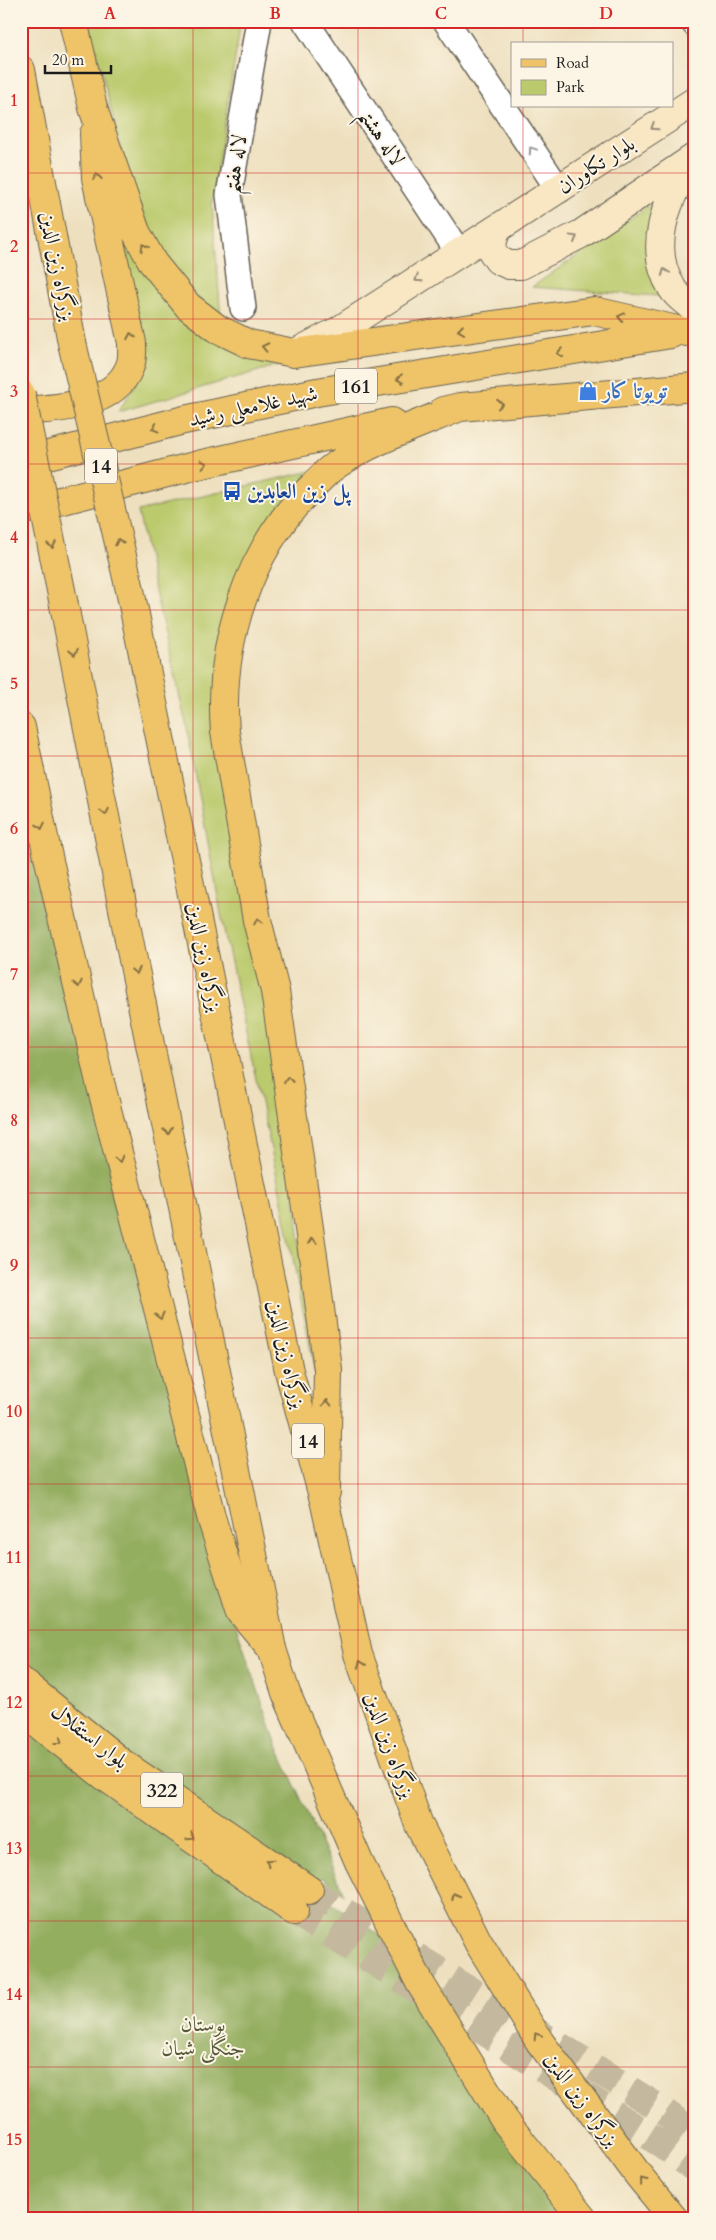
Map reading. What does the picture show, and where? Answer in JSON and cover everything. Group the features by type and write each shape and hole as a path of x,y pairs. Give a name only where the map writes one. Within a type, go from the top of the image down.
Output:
{"main road":[{"path":"73,21 93,108 136,232 153,263 188,306 218,329 249,344 294,353 594,311 692,325"},
{"name":"بزرگراه زین الدین","path":"21,70 72,343 130,590 289,1371 325,1504 358,1654 419,1825 478,1942 540,2042 639,2176 674,2219"},
{"name":"بلوار تکاوران","path":"294,353 338,330 695,101"},
{"path":"21,411 48,410 98,399 121,382 131,365 132,343 96,178 93,108"},
{"path":"692,325 664,273 660,256 660,237 671,193 693,158"},
{"path":"497,229 492,251 498,260 509,265 521,266 581,234 693,158"},
{"name":"شهید غلامعلی رشید","path":"21,462 184,420 317,392 692,325"},
{"name":"161","path":"21,511 198,465 460,407 695,387"},
{"path":"21,394 272,1649 286,1693 359,1862 420,1983 506,2120 582,2219"},
{"path":"325,1504 328,1369 302,1166 275,991 258,920 225,732 222,701 227,656 235,620 247,587 282,520 301,498 332,468 364,447 460,407"},
{"path":"21,726 47,852 100,1082 212,1520 241,1612 272,1649"},
{"name":"بلوار استقلال","path":"21,1681 122,1763 302,1900 103,1775 21,1711"}],"street":[{"name":"لاله هفتم","path":"243,308 229,195 259,21"},
{"name":"لاله هشتم","path":"305,21 459,253"},
{"path":"446,21 559,190"}],"green space":[{"path":"89,21 179,21 240,27 212,202 221,319 176,277 153,239 128,178"},
{"path":"662,196 672,297 532,287"},
{"path":"120,214 141,260 286,363 118,412 138,380 144,363 122,244"},
{"path":"320,469 221,646 283,1094 315,1373 280,1191 224,930 187,728 138,511"},
{"name":"بوستان جنگلی شیان","path":"21,779 223,1588 278,1748 344,1894 323,1878 310,1889 409,1954 489,2085 598,2219 21,2219"}],"tunnel":[{"path":"309,1890 659,2108 695,2134"},
{"path":"294,1911 663,2145 695,2169"}],"place":[{"name":"تویوتا کار","path":"588,391"},
{"name":"پل زین العابدین","path":"232,491"}]}
